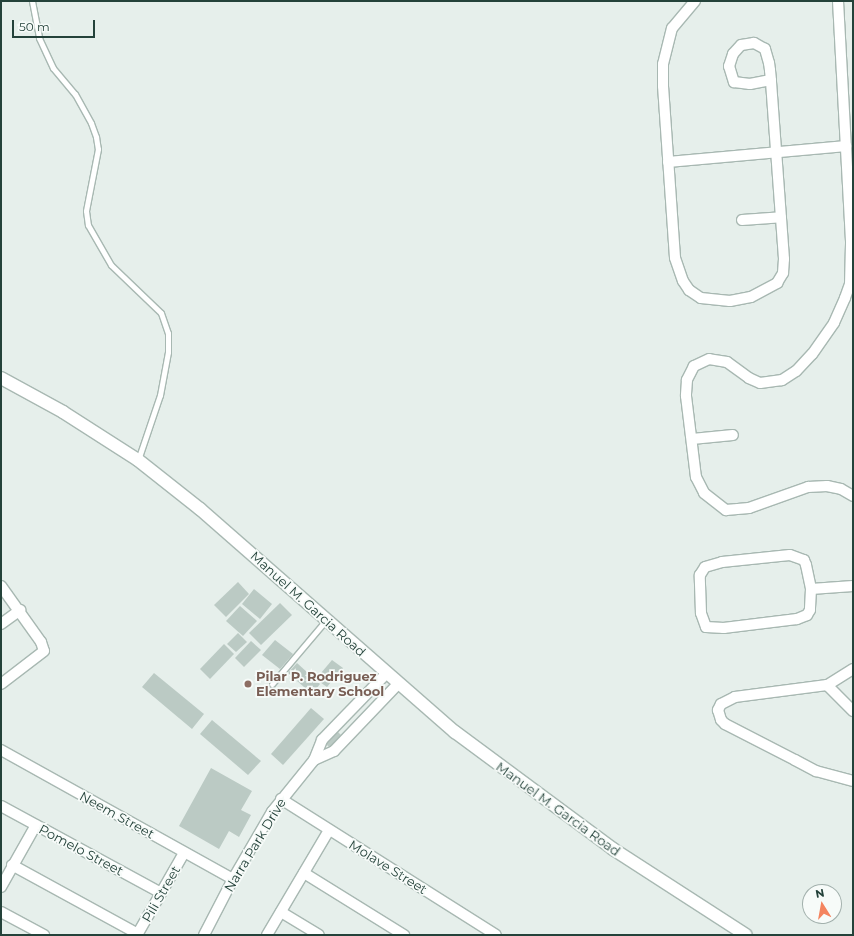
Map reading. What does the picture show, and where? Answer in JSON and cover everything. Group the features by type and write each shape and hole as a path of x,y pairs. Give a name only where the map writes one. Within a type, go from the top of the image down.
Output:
{"main road":[{"name":"Manuel M. Garcia Road","path":"3,382 63,412 138,460 200,509 386,674 454,732 613,849 746,935"}],"street":[{"path":"695,1 672,28 662,64 668,162 678,272 689,290 701,298 730,301 751,297 777,283 783,273 784,259 771,80 767,54 761,45 746,43 733,54 729,66 734,82 750,84 771,80"},
{"path":"838,1 846,146 851,266 850,284 834,323 812,354 796,371 782,380 760,383 720,359 709,359 694,366 687,380 696,477 704,494 726,510 749,508 808,487 827,486 842,489 853,496"},
{"path":"668,162 846,146"},
{"path":"742,220 781,217"},
{"path":"692,439 733,435"},
{"path":"798,556 804,560 811,589 810,610 797,619 714,629 706,627 701,613 700,574 705,567 712,564 798,556"},
{"path":"1,586 42,642 44,651 1,684"},
{"path":"811,589 853,586"},
{"path":"1,624 20,610"},
{"path":"853,669 827,685 735,697 721,704 718,715 725,724 816,771 853,781"},
{"name":"Narra Park Drive","path":"204,935 233,879 281,799 314,760 322,740 386,674"},
{"name":"Narra Park Drive","path":"314,760 334,751 398,684"},
{"path":"827,685 853,711"},
{"name":"Neem Street","path":"1,750 233,879"},
{"name":"Molave Street","path":"281,799 496,935"},
{"name":"Pomelo Street","path":"1,806 161,893"},
{"path":"1,887 12,865 36,825"},
{"path":"267,935 329,830"},
{"name":"Pili Street","path":"138,934 184,853"},
{"path":"12,865 138,934"},
{"path":"304,872 404,935"},
{"path":"1,912 44,935"},
{"path":"281,912 319,935"}],"lane":[{"path":"32,1 39,38 53,68 75,94 91,123 96,137 98,149 86,211 88,225 111,265 161,313 168,334 168,352 160,395 138,460"},
{"path":"272,684 326,620"}],"building":[{"path":"238,582 249,594 226,617 214,605"},
{"path":"254,589 272,604 260,619 242,604"},
{"path":"280,603 292,615 261,645 249,633"},
{"path":"240,606 257,621 243,636 226,621"},
{"path":"238,633 247,642 236,652 227,644"},
{"path":"275,640 293,654 280,669 262,655"},
{"path":"251,641 261,650 244,667 235,658"},
{"path":"224,644 234,654 210,679 200,669"},
{"path":"332,660 343,668 332,682 321,673"},
{"path":"297,663 320,684 312,694 288,673"},
{"path":"154,673 204,714 192,729 142,687"},
{"path":"321,674 331,682 327,687 317,680"},
{"path":"311,708 324,719 283,765 271,754"},
{"path":"212,720 261,761 248,775 200,734"},
{"path":"336,730 341,735 330,748 325,743"},
{"path":"211,768 252,791 241,810 251,815 239,837 229,831 219,849 179,826"}],"place":[{"name":"Pilar P. Rodriguez Elementary School","path":"248,684"}]}
